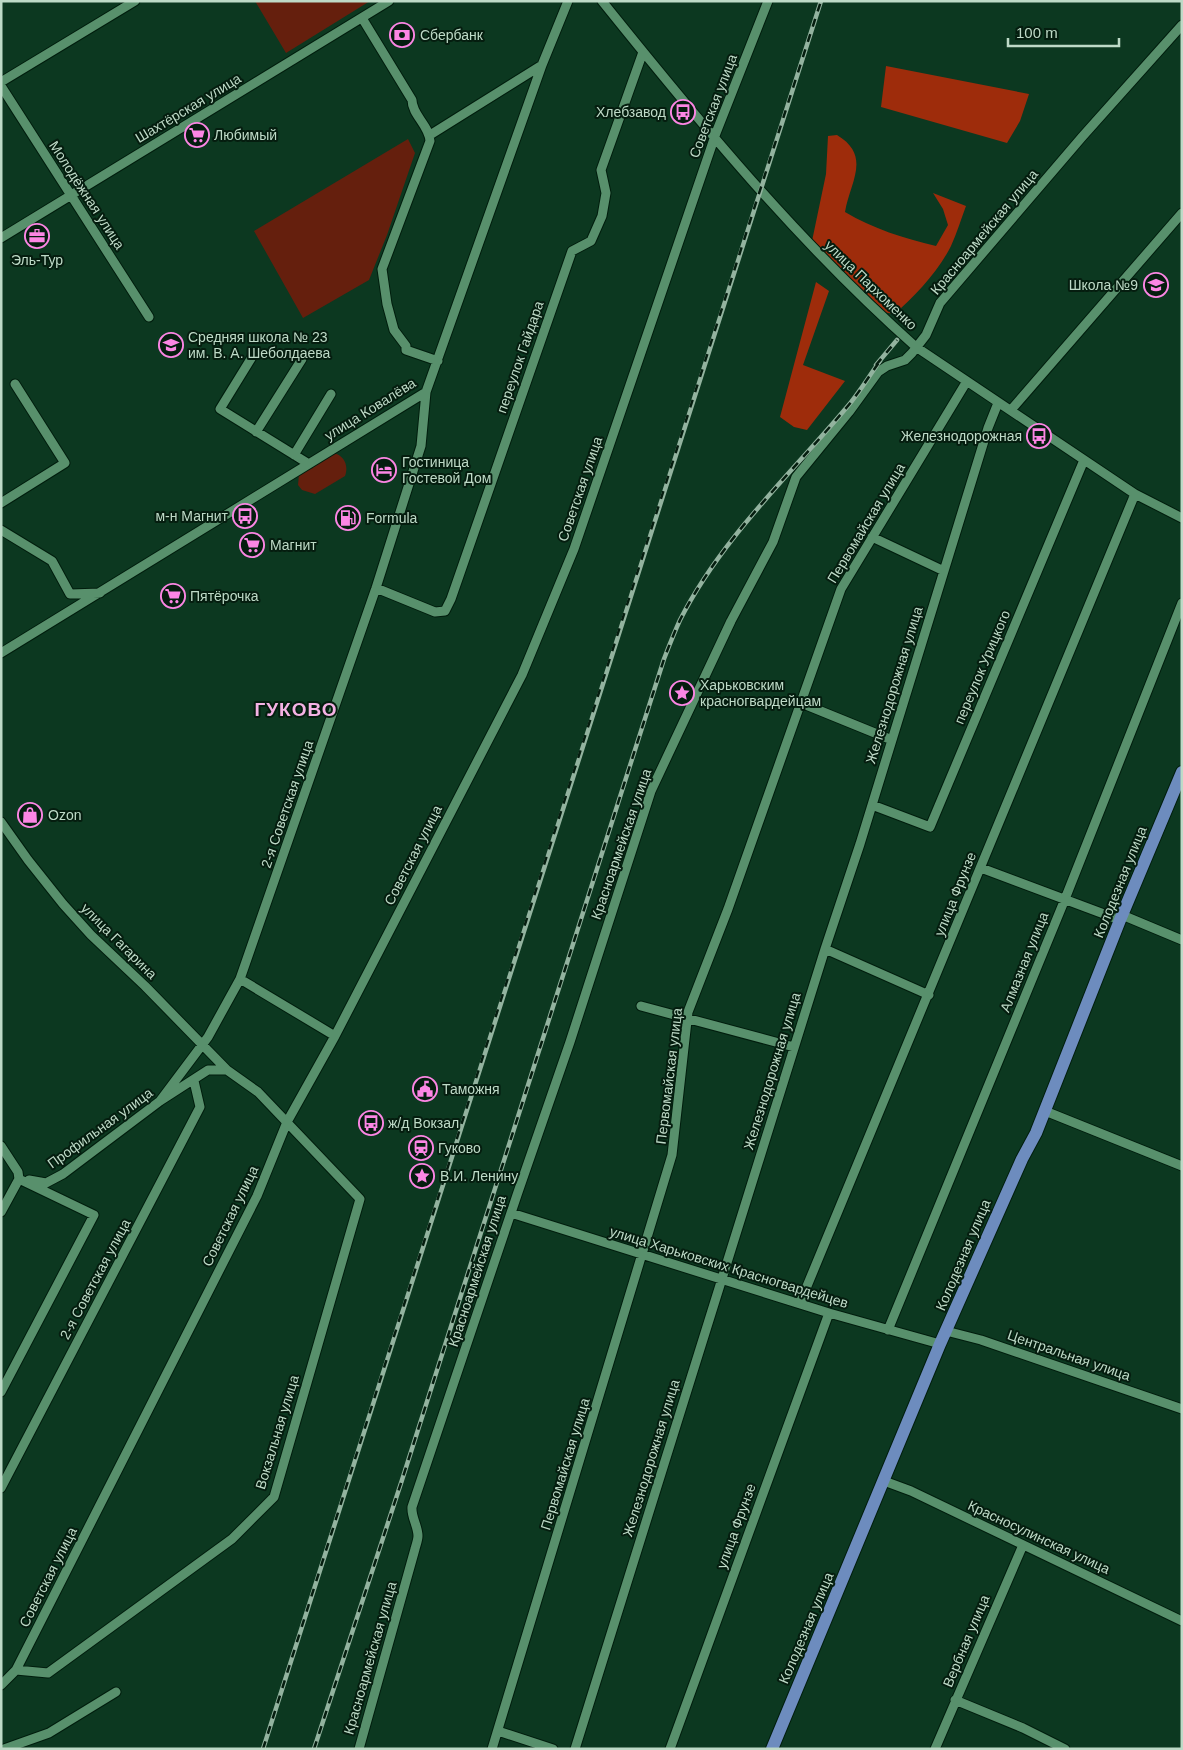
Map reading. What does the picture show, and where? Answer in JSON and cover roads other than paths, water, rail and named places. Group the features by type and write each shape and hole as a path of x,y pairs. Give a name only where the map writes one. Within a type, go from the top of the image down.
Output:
{"main road":[{"name":"Колодезная улица","path":"772,1749 940,1344 1045,1111 1121,917 1182,772"}],"street":[{"path":"1,82 135,1"},
{"name":"Шахтёрская улица","path":"1,238 389,1"},
{"name":"улица Ковалёва","path":"1,654 426,392 542,65 568,1"},
{"name":"улица Пархоменко","path":"602,1 715,139 821,257 916,347 1135,494 1182,518"},
{"name":"Советская улица","path":"1,1684 16,1670 257,1196 286,1122 335,1036 522,675 574,549 716,133 768,1"},
{"path":"362,18 412,100 412,106 430,135 430,141 382,269 387,304 394,330 406,346 406,350 438,361"},
{"name":"Красноармейская улица","path":"359,1749 416,1549 418,1536 411,1515 412,1507 570,1042 651,792 731,621 773,542 796,477 849,412 878,372 882,368 905,360 926,335 940,303 1082,137 1182,25"},
{"name":"переулок Гайдара","path":"376,588 435,612 445,611 451,599 572,251 591,241 602,216 606,193 601,170 643,52"},
{"path":"430,135 542,65"},
{"name":"Молодёжная улица","path":"1,86 149,317"},
{"path":"1011,410 1182,213"},
{"path":"252,357 220,409 309,464"},
{"path":"256,432 302,358"},
{"name":"Первомайская улица","path":"492,1749 672,1155 688,1012 728,909 841,589 966,381"},
{"path":"1,503 65,463 15,384"},
{"name":"2-я Советская улица","path":"160,1101 208,1037 240,979 376,588 421,446 426,392"},
{"path":"294,455 331,394"},
{"name":"Железнодорожная улица","path":"574,1749 794,1047 872,805 988,428 998,402"},
{"name":"переулок Урицкого","path":"872,805 930,827 1084,460"},
{"name":"улица Фрунзе","path":"800,1303 1135,494"},
{"path":"1,530 52,562 70,594 101,593"},
{"path":"872,537 944,571"},
{"name":"Алмазная улица","path":"888,1330 1065,900 1182,603"},
{"path":"800,703 892,740"},
{"name":"улица Гагарина","path":"1,822 28,860 80,923 227,1070 258,1092 286,1122"},
{"path":"981,868 1065,900 1121,917 1182,940"},
{"path":"825,949 929,995"},
{"path":"240,979 335,1036"},
{"path":"641,1006 794,1047"},
{"name":"Профильная улица","path":"19,1179 46,1183 63,1174 160,1101 194,1081 208,1070 227,1070"},
{"name":"2-я Советская улица","path":"1,1488 200,1108 194,1081"},
{"path":"1045,1111 1182,1166"},
{"name":"Вокзальная улица","path":"16,1670 48,1674 232,1539 274,1497 360,1199 286,1122"},
{"path":"1,1146 18,1172 19,1179 1,1212"},
{"path":"1,1392 94,1215 19,1179"},
{"name":"улица Харьковских Красногвардейцев","path":"511,1213 829,1312 940,1344"},
{"name":"улица Фрунзе","path":"670,1749 829,1312"},
{"name":"Центральная улица","path":"946,1331 981,1340 1182,1409"},
{"name":"Красносулинская улица","path":"884,1481 911,1491 1182,1622"},
{"name":"Вербная улица","path":"935,1749 1023,1545"},
{"path":"4,1749 49,1733 116,1692"},
{"path":"955,1700 1023,1728 1065,1749"},
{"path":"498,1731 553,1749"}],"railway":[{"path":"263,1749 821,1"},
{"path":"876,365 897,340"},
{"path":"314,1749 402,1480 664,659 680,620 715,562 757,509 851,402 880,361"}],"place":[{"name":"Сбербанк","path":"402,35"},
{"name":"Хлебзавод","path":"683,112"},
{"name":"Любимый","path":"197,135"},
{"name":"Эль-Тур","path":"37,236"},
{"name":"Школа №9","path":"1156,285"},
{"name":"Средняя школа № 23 им. В. А. Шеболдаева","path":"171,345"},
{"name":"Железнодорожная","path":"1039,436"},
{"name":"Гостиница Гостевой Дом","path":"384,470"},
{"name":"м-н Магнит","path":"245,516"},
{"name":"Formula","path":"348,518"},
{"name":"Магнит","path":"252,545"},
{"name":"Пятёрочка","path":"173,596"},
{"name":"Харьковским красногвардейцам","path":"682,693"},
{"name":"Ozon","path":"30,815"},
{"name":"Таможня","path":"425,1089"},
{"name":"ж/д Вокзал","path":"371,1123"},
{"name":"Гуково","path":"421,1148"},
{"name":"В.И. Ленину","path":"422,1176"}],"district":[{"name":"ГУКОВО","path":"296,709"}]}
